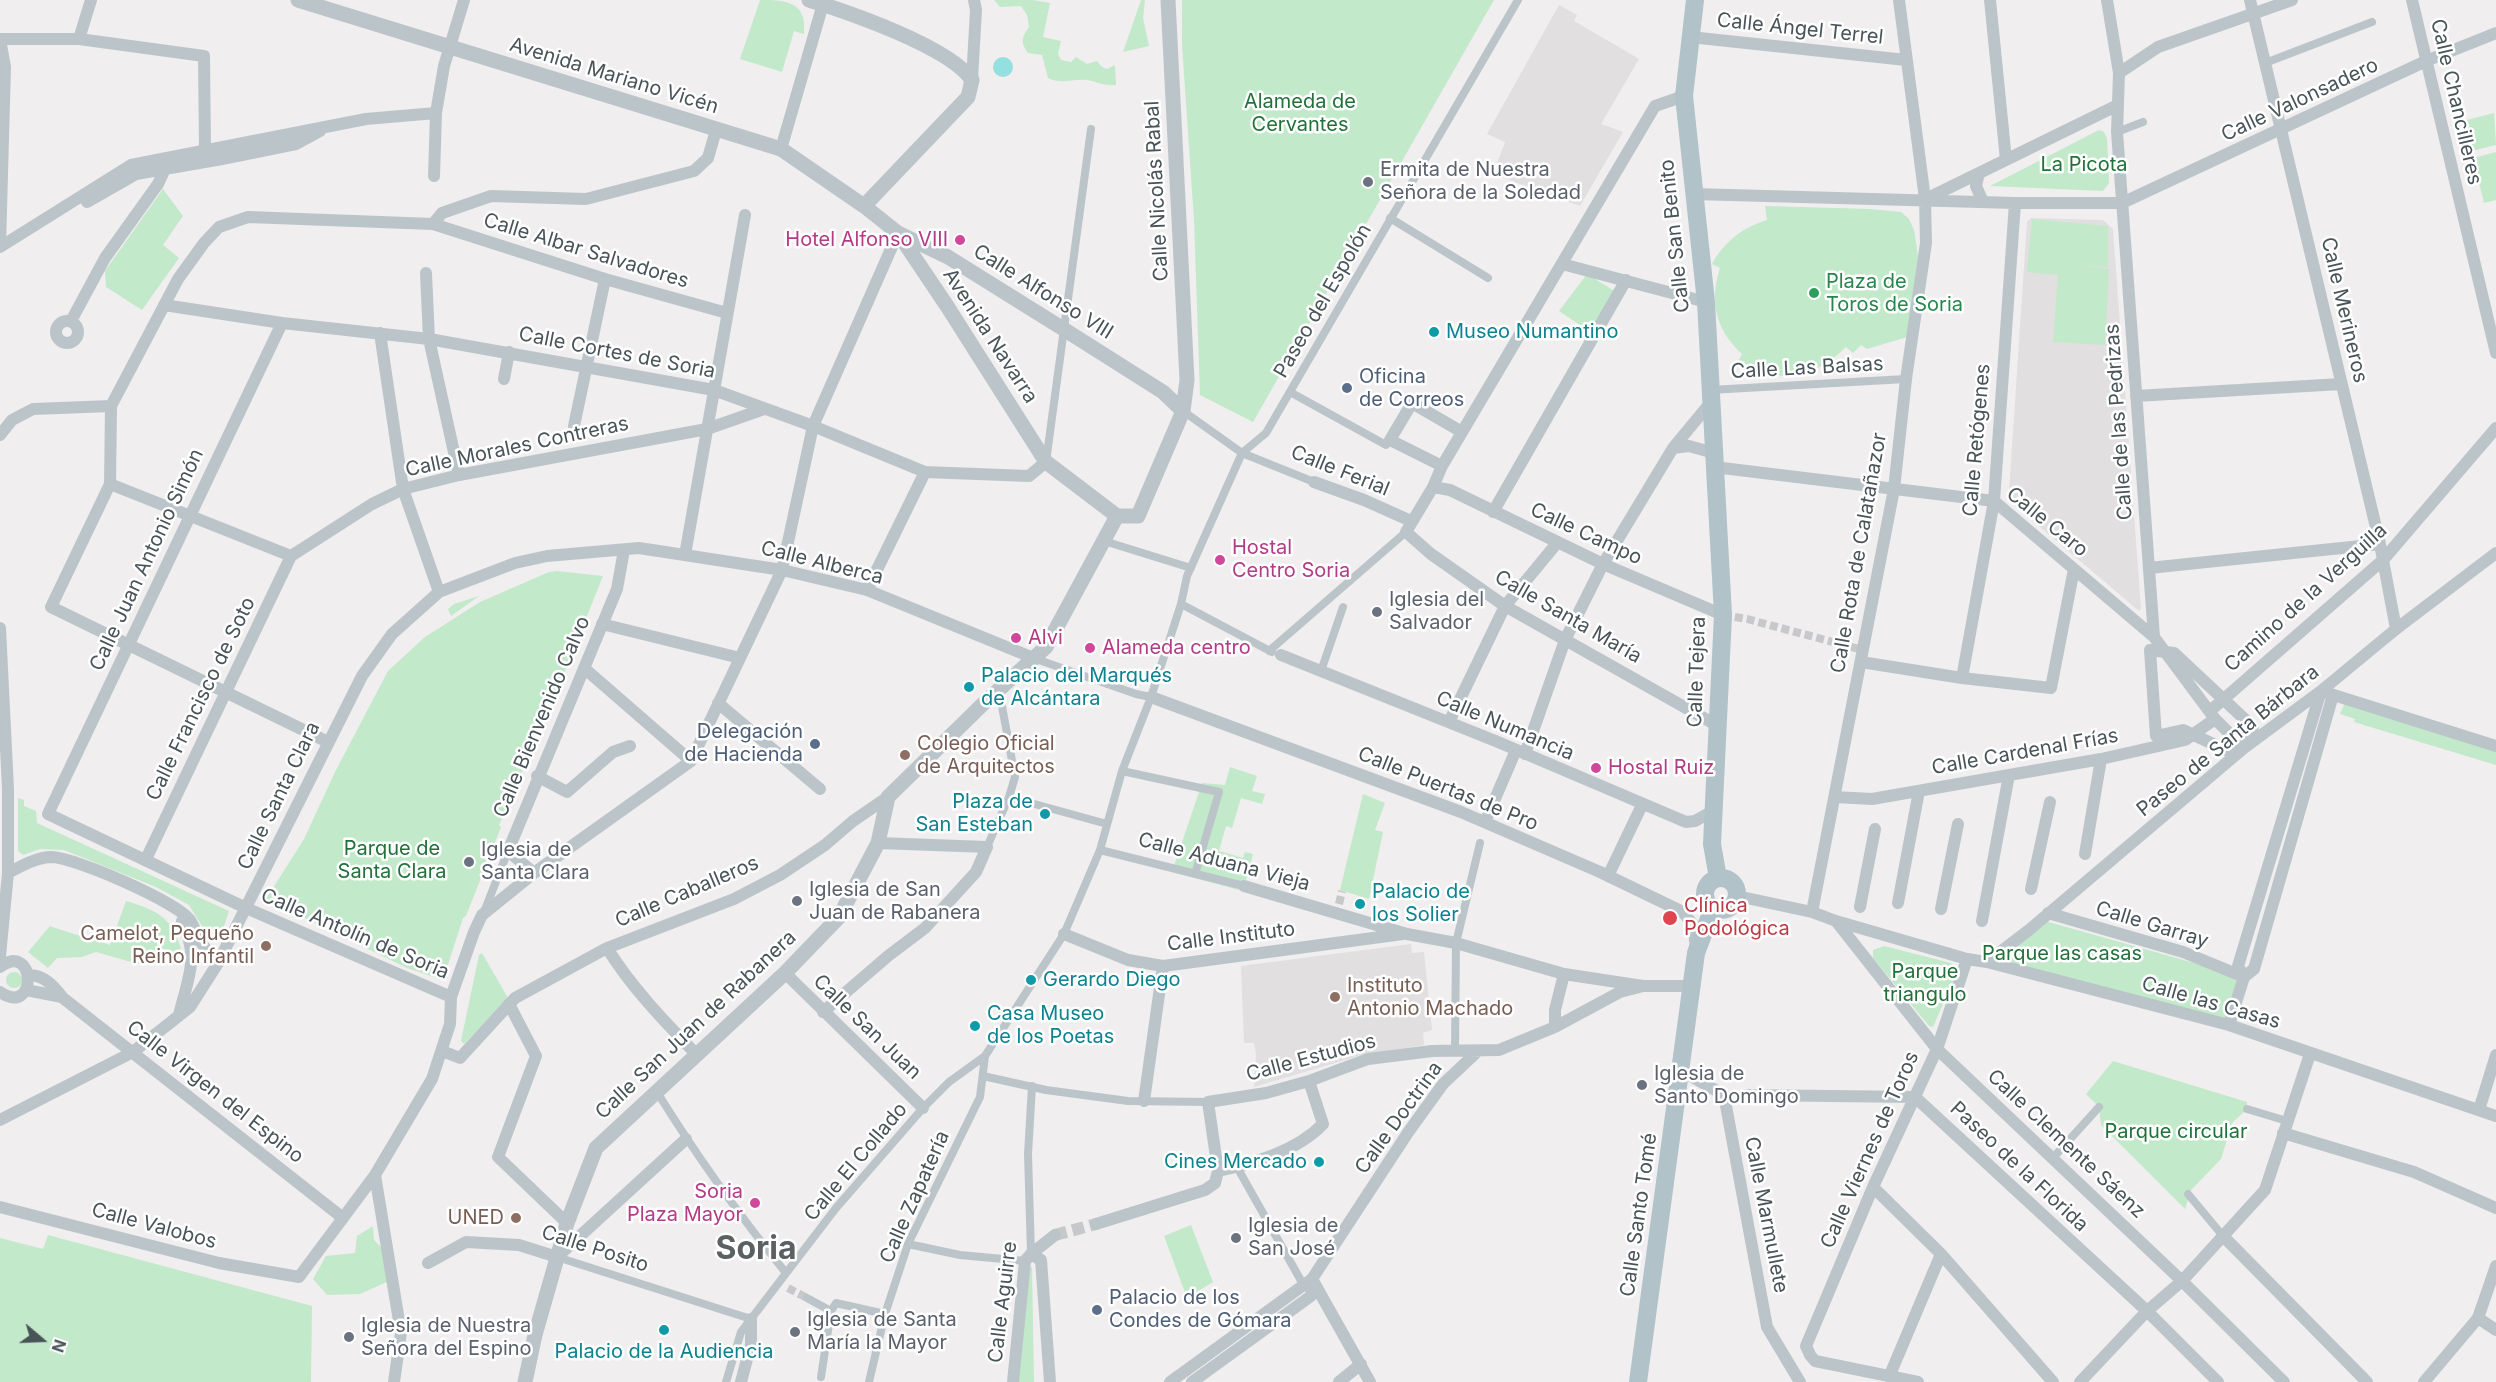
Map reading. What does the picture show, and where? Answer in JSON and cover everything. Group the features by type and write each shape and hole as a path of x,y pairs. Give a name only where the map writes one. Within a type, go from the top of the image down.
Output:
{"main road":[{"name":"Calle San Benito","path":"1695,0 1684,96 1706,302 1714,460"},
{"name":"Calle Tejera","path":"1714,460 1723,615 1712,844 1718,878"},
{"path":"1718,878 1729,880 1734,884 1737,896 1729,908 1713,909 1705,900 1705,889 1708,884 1718,878"},
{"name":"Calle Santo Tomé","path":"1638,1382 1682,1071 1696,952 1713,909"},
{"name":"Calle Santo Tomé","path":"1629,1382 1644,1352"}],"street":[{"path":"79,39 92,0"},
{"name":"Avenida Mariano Vicén","path":"298,0 781,149 864,206 898,233"},
{"path":"434,176 436,113 444,66 464,0"},
{"path":"864,206 968,97 972,80 976,10 974,0"},
{"name":"Calle Nicolás Rabal","path":"1117,516 1138,516 1183,411 1187,380 1168,0"},
{"name":"Paseo del Espolón","path":"1242,453 1266,433 1518,0"},
{"name":"Calle Rota de Calatañazor","path":"1812,912 1894,489 1906,379 1926,243 1925,200 1899,0"},
{"path":"1990,0 2006,160"},
{"name":"Calle de las Pedrizas","path":"2107,0 2119,73 2117,132 2154,637"},
{"name":"Calle Merineros","path":"2250,0 2384,560 2396,629"},
{"path":"2119,73 2158,47 2292,0"},
{"name":"Calle Chancilleres","path":"2412,0 2496,353"},
{"path":"781,149 816,2 870,21 934,50 959,66 972,80"},
{"path":"2265,63 2372,22"},
{"name":"Calle Valonsadero","path":"2122,203 2426,62 2496,33"},
{"name":"Calle Ángel Terrel","path":"1690,37 1906,60"},
{"path":"0,247 2,67 0,39 79,39 204,56 205,150"},
{"path":"1181,603 1275,653 1409,526 1433,487 1442,465 1655,106 1684,96"},
{"path":"1925,200 2118,105"},
{"path":"0,247 130,165 366,119 436,113"},
{"path":"2117,132 2143,122"},
{"path":"62,208 82,205 136,174 296,144 332,125"},
{"path":"1091,129 1046,462 1117,516"},
{"path":"433,224 442,213 491,196 586,199 694,171 708,158 716,130"},
{"path":"205,150 222,159"},
{"path":"71,321 105,258 158,184 165,169"},
{"path":"1979,173 1976,186 1983,202"},
{"path":"1694,194 2015,203 2122,203"},
{"name":"Calle Retógenes","path":"1962,678 1994,501 2015,203"},
{"path":"685,555 745,215"},
{"name":"Calle Albar Salvadores","path":"111,406 189,260 219,228 248,217 433,224 605,279 727,313"},
{"path":"1390,218 1488,278"},
{"path":"483,915 534,873 691,761 782,570 813,426 898,233"},
{"name":"Calle Alfonso VIII","path":"898,233 948,257 1065,330 1163,392 1183,411"},
{"name":"Avenida Navarra","path":"898,233 1046,462"},
{"path":"1562,264 1706,302"},
{"path":"426,273 429,339 459,475"},
{"path":"574,426 605,279"},
{"path":"1493,512 1626,280"},
{"name":"Calle Cortes de Soria","path":"164,305 282,323 429,339 714,390 813,426 925,472 1029,476 1046,462"},
{"name":"Calle Juan Antonio Simón","path":"48,814 282,323"},
{"path":"380,333 403,489 439,592"},
{"path":"504,379 509,352"},
{"name":"Calle Las Balsas","path":"1711,396 1906,379"},
{"path":"1163,392 1187,380"},
{"path":"2136,396 2341,384"},
{"path":"1290,392 1386,445 1413,404 1462,432"},
{"path":"1485,822 1521,752 1565,640 1603,564 1673,448 1711,396"},
{"path":"0,435 12,420 33,409 111,406 110,484 51,608 328,742"},
{"name":"Calle Morales Contreras","path":"291,556 372,504 403,489 459,475 707,429 764,409"},
{"name":"Calle Ferial","path":"1183,411 1242,453 1364,500 1409,526"},
{"name":"Camino de la Verguilla","path":"2212,715 2224,699 2384,560 2496,428"},
{"path":"1390,440 1442,465"},
{"name":"Calle Caro","path":"1673,448 1689,446 1714,460 1894,489 1994,501 2154,637 2212,715 2240,744"},
{"name":"Calle El Collado","path":"726,1382 741,1332 836,1208 923,1108 949,1082 985,1056 1064,934 1100,850 1122,771 1151,697 1189,572 1242,453"},
{"path":"867,590 925,472"},
{"path":"110,484 291,556"},
{"name":"Calle Campo","path":"1433,487 1450,490 1557,543 1723,615"},
{"name":"Calle Caballeros","path":"442,1051 460,1058 509,1004 607,948 734,898 780,875 825,845 853,821 888,797 999,690 1036,659 1046,647 1117,516"},
{"name":"Calle Santa María","path":"1409,526 1431,554 1505,606 1718,726"},
{"path":"1104,541 1189,572"},
{"path":"1449,723 1505,606 1557,543"},
{"path":"2149,568 2380,544"},
{"name":"Calle Alberca","path":"624,550 639,548 782,570 867,590 1036,659"},
{"name":"Calle Santa Clara","path":"0,1120 133,1052 189,1007 218,963 362,676 392,634 439,592 515,563 547,556 624,550"},
{"name":"Calle Bienvenido Calvo","path":"299,1277 375,1175 432,1079 450,1024 451,997 474,932 602,624 616,588 624,550"},
{"name":"Paseo de Santa Bárbara","path":"1987,962 2048,914 2240,744 2327,693 2396,629 2496,553"},
{"name":"Calle Francisco de Soto","path":"146,859 291,556"},
{"path":"1861,662 1962,678 2051,688 2074,568"},
{"path":"1321,671 1343,607"},
{"path":"602,624 740,658"},
{"path":"0,628 8,789 8,873 0,956"},
{"path":"2150,650 2166,652 2174,653 2253,727 2240,744 2226,750 2183,730 2156,736 2150,650"},
{"name":"Calle Numancia","path":"1275,653 1521,752 1638,804 1686,822 1695,822 1713,811"},
{"path":"1036,659 1136,694 1151,697"},
{"path":"584,668 691,761"},
{"path":"823,1012 888,956 925,928 976,872 1015,777 999,690"},
{"path":"2229,1025 2244,977 2254,969 2327,693 2496,746"},
{"name":"Calle Puertas de Pro","path":"1151,697 1485,822 1608,876 1683,912 1693,925 1696,952"},
{"path":"718,703 820,789"},
{"name":"Calle Cardenal Frías","path":"1835,798 1872,799 2102,759 2185,740 2212,715"},
{"path":"537,776 567,792 613,752 630,746"},
{"path":"2085,854 2102,759"},
{"path":"1122,771 1219,792 1195,874"},
{"path":"1982,921 2008,775"},
{"path":"1898,903 1919,791"},
{"path":"1008,796 1107,824"},
{"name":"Calle San Juan de Rabanera","path":"525,1382 535,1335 567,1223 596,1148 785,973 839,917 878,843 888,797"},
{"path":"2031,889 2050,802"},
{"path":"1608,876 1638,804"},
{"name":"Calle Antolín de Soria","path":"48,814 246,908 451,997"},
{"path":"1941,909 1958,824"},
{"path":"1860,907 1875,829"},
{"path":"878,843 987,848"},
{"path":"1455,1051 1456,944 1480,843"},
{"name":"Calle Aduana Vieja","path":"1100,850 1338,909 1407,934 1456,944 1564,974 1643,986"},
{"path":"508,851 534,873"},
{"path":"8,873 28,862 49,857 66,858 135,887 177,909 190,920 203,945 218,963"},
{"name":"Calle las Casas","path":"1737,896 1812,912 1967,959 1987,962 2229,1025 2496,1116"},
{"path":"177,909 193,949 179,1015"},
{"name":"Calle Garray","path":"2048,914 2182,952 2244,977"},
{"name":"Calle Clemente Sáenz","path":"1836,921 1937,1049 2182,1281 2284,1382"},
{"path":"0,967 6,963 15,962 2,933"},
{"name":"Calle Instituto","path":"1064,934 1128,960 1163,966 1407,934"},
{"path":"607,948 621,971 648,1005 696,1054"},
{"name":"Calle Viernes de Toros","path":"1889,1377 1815,1361 1806,1346 1873,1187 1937,1049 1967,959"},
{"name":"Calle Virgen del Espino","path":"15,962 24,967 29,975 38,975 55,988 63,998 343,1218"},
{"path":"1144,1101 1163,966"},
{"name":"Calle San Juan","path":"785,973 923,1108"},
{"path":"1555,1027 1555,1010 1564,974"},
{"path":"0,1006 26,990 29,975"},
{"path":"1478,1051 1499,1050 1555,1027 1620,993 1643,986 1691,986"},
{"name":"Calle Virgen del Espino","path":"26,990 63,998"},
{"path":"0,992 13,997"},
{"path":"509,1004 536,1056 498,1157 567,1223"},
{"name":"Calle Estudios","path":"983,1076 1046,1090 1128,1101 1208,1102 1266,1093 1309,1081 1368,1059 1432,1051 1478,1051"},
{"name":"Calle Doctrina","path":"1170,1382 1308,1283 1443,1084 1478,1051"},
{"path":"2080,1382 2147,1311 2182,1281 2265,1190 2310,1054"},
{"path":"2479,1110 2496,1054"},
{"name":"Calle Zapatería","path":"869,1382 885,1314 908,1244 980,1097 985,1056"},
{"name":"Calle Marmullete","path":"1682,1071 1724,1095 1767,1327 1800,1382"},
{"path":"1218,1171 1237,1167 1310,1137 1323,1124 1309,1081"},
{"name":"Calle Aguirre","path":"1013,1382 1028,1258 1028,1154 1032,1086"},
{"path":"657,1092 686,1139 744,1221 786,1274"},
{"path":"1747,1095 1915,1097"},
{"name":"Paseo de la Florida","path":"1915,1097 2147,1311 2218,1382"},
{"path":"1096,1224 1205,1190 1215,1183 1218,1171 1208,1102"},
{"path":"2052,1159 2099,1107"},
{"path":"2247,1109 2285,1127 2414,1172 2496,1208"},
{"path":"557,1257 686,1139"},
{"path":"1237,1167 1361,1364 1370,1382"},
{"path":"375,1175 401,1333 394,1382"},
{"path":"1873,1187 1941,1254 2053,1382"},
{"path":"2188,1194 2223,1236 2367,1382"},
{"name":"Calle Valobos","path":"0,1207 219,1263 299,1277"},
{"path":"1028,1258 1055,1235"},
{"name":"Calle Posito","path":"428,1263 466,1242 519,1245 751,1319"},
{"path":"908,1244 960,1255 1041,1260 1050,1382"},
{"path":"1917,1382 1889,1377 1941,1254"},
{"path":"2424,1382 2478,1318 2496,1266"},
{"path":"778,1283 788,1288"},
{"name":"Calle Doctrina","path":"1192,1382 1311,1296 1308,1283"},
{"path":"807,1298 831,1311"},
{"path":"821,1377 831,1311 836,1303 885,1314"},
{"path":"2478,1318 2496,1330"},
{"path":"741,1382 752,1344 751,1319"},
{"path":"1339,1382 1361,1364"}],"shaded area":[{"path":"1559,5 1577,15 1574,21 1639,59 1601,124 1623,132 1580,206 1493,174 1505,142 1487,134"},
{"path":"2031,218 2103,220 2113,229 2141,609 2139,611 2020,510 2009,492 2027,222"},
{"name":"Instituto Antonio Machado","path":"1411,944 1412,953 1424,952 1432,1030 1423,1033 1424,1045 1362,1055 1254,1087 1256,1054 1254,1043 1244,1043 1241,966"}],"green space":[{"path":"760,0 786,2 798,9 802,15 804,34 794,31 782,72 740,59"},
{"path":"994,0 1033,0 1050,3 1043,37 1061,41 1058,54 1061,60 1071,62 1076,57 1087,64 1097,61 1107,69 1115,65 1116,85 1087,80 1058,81 1048,78 1042,55 1028,53 1024,46 1023,37 1029,27 1027,15 1021,6 1000,7"},
{"path":"1141,0 1145,0 1143,18 1149,46 1123,52"},
{"name":"Alameda de Cervantes","path":"1182,0 1494,0 1253,422 1200,395 1194,220 1182,45"},
{"path":"2494,113 2496,145 2471,151 2463,121"},
{"name":"La Picota","path":"2099,130 2104,132 2107,138 2109,183 2103,191 1990,186"},
{"path":"2496,152 2496,200 2484,203 2473,158"},
{"path":"163,189 183,216 163,245 179,258 142,310 106,287 105,271"},
{"name":"Plaza de Toros de Soria","path":"1765,206 1870,209 1901,212 1909,219 1914,230 1918,256 1907,337 1867,349 1861,345 1853,353 1846,347 1821,366 1795,375 1767,374 1738,362 1742,354 1726,335 1717,315 1715,292 1720,268 1712,264 1735,236 1767,220"},
{"path":"2032,219 2108,226 2108,267 2084,265 2109,269 2105,345 2053,342 2058,275 2027,272"},
{"path":"1587,274 1616,292 1592,333 1559,311"},
{"name":"Parque de Santa Clara","path":"549,572 603,576 555,696 499,825 501,827 466,916 463,918 443,980 407,968 266,899 304,839 336,770 388,671 425,637 480,602"},
{"path":"479,596 451,616 448,609 454,604"},
{"path":"2345,703 2496,749 2496,765 2354,722 2355,719 2340,714"},
{"path":"1230,767 1257,776 1252,791 1265,794 1262,804 1241,798 1232,828 1226,826 1219,851 1243,858 1245,852 1253,854 1243,891 1172,872 1202,783 1225,785"},
{"path":"1363,794 1385,803 1375,830 1383,832 1369,899 1340,890"},
{"path":"18,798 24,800 24,806 36,811 37,823 229,911 224,926 212,942 189,905 156,887 64,850 40,849 23,855 18,851"},
{"path":"126,901 148,908 163,918 174,931 182,952 131,962 96,952 82,957 57,958 48,968 28,952 50,926 110,945"},
{"name":"Parque las casas","path":"2045,921 2244,977 2229,1025 1987,962"},
{"name":"Parque triangulo","path":"1884,946 1951,963 1956,968 1956,974 1933,1027 1929,1026 1873,958 1873,950"},
{"path":"482,953 508,998 464,1044 461,1041 479,955"},
{"path":"14,972 20,974 22,980 20,986 14,988 8,986 6,980 8,974"},
{"name":"Parque circular","path":"2113,1061 2247,1102 2247,1109 2232,1123 2221,1159 2191,1190 2185,1209 2101,1125 2099,1107 2086,1094"},
{"path":"1191,1225 1213,1282 1187,1298 1164,1236"},
{"path":"373,1226 374,1240 387,1253 391,1280 360,1294 327,1295 313,1279 326,1256 355,1253 357,1236"},
{"path":"48,1235 312,1306 311,1382 0,1382 0,1238 43,1249"},
{"path":"1032,1267 1034,1382 1018,1382 1027,1269"}],"water":[{"path":"1003,57 1010,60 1013,67 1010,74 1003,77 996,74 993,67 996,60"}],"tunnel":[{"path":"1723,615 1747,619 1863,650"},
{"path":"1339,904 1342,891"},
{"path":"1055,1235 1096,1224"},
{"path":"788,1288 807,1298"}],"place":[{"name":"Ermita de Nuestra Señora de la Soledad","path":"1368,182"},
{"name":"Hotel Alfonso VIII","path":"960,240"},
{"name":"Plaza de Toros de Soria","path":"1814,293"},
{"name":"Museo Numantino","path":"1434,332"},
{"name":"Oficina de Correos","path":"1347,388"},
{"name":"Hostal Centro Soria","path":"1220,560"},
{"name":"Iglesia del Salvador","path":"1377,612"},
{"name":"Alvi","path":"1016,638"},
{"name":"Alameda centro","path":"1090,648"},
{"name":"Palacio del Marqués de Alcántara","path":"969,687"},
{"name":"Delegación de Hacienda","path":"815,744"},
{"name":"Colegio Oficial de Arquitectos","path":"905,755"},
{"name":"Hostal Ruiz","path":"1596,768"},
{"name":"Plaza de San Esteban","path":"1045,814"},
{"name":"Iglesia de Santa Clara","path":"469,862"},
{"name":"Iglesia de San Juan de Rabanera","path":"797,901"},
{"name":"Palacio de los Solier","path":"1360,904"},
{"name":"Clínica Podológica","path":"1670,918"},
{"name":"Camelot, Pequeño Reino Infantil","path":"266,946"},
{"name":"Gerardo Diego","path":"1031,980"},
{"name":"Instituto Antonio Machado","path":"1335,997"},
{"name":"Casa Museo de los Poetas","path":"975,1026"},
{"name":"Iglesia de Santo Domingo","path":"1642,1085"},
{"name":"Cines Mercado","path":"1319,1162"},
{"name":"Soria Plaza Mayor","path":"755,1203"},
{"name":"UNED","path":"516,1218"},
{"name":"Iglesia de San José","path":"1236,1238"},
{"name":"Palacio de los Condes de Gómara","path":"1097,1310"},
{"name":"Palacio de la Audiencia","path":"664,1330"},
{"name":"Iglesia de Santa María la Mayor","path":"795,1332"},
{"name":"Iglesia de Nuestra Señora del Espino","path":"349,1337"}],"district":[{"name":"Soria","path":"756,1249"}]}
